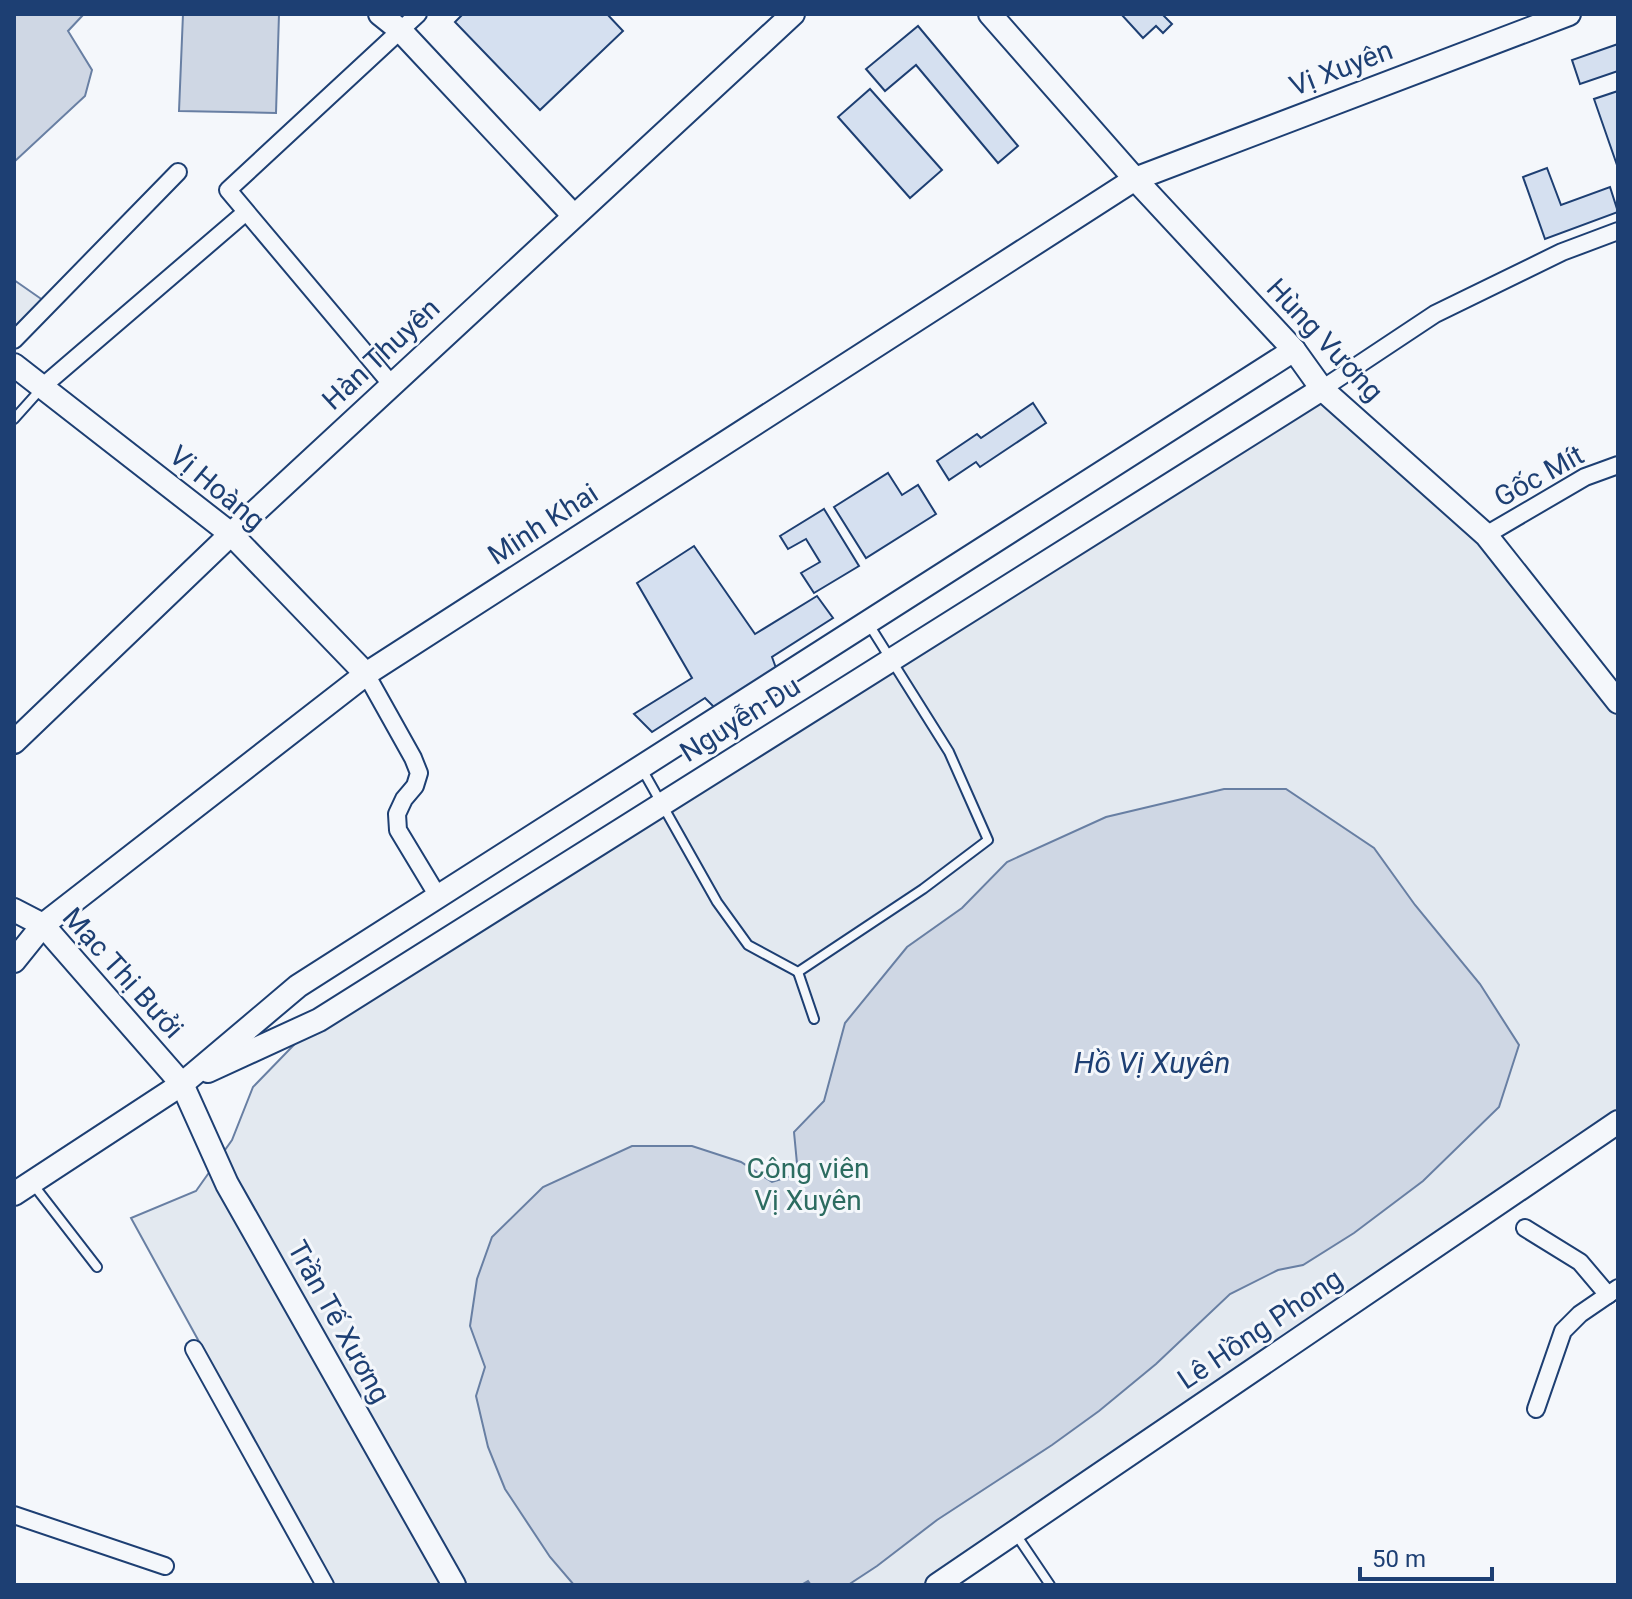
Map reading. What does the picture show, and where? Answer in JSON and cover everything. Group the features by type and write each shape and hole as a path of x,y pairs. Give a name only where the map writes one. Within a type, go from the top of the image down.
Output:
{"street":[{"path":"380,14 400,30 574,216"},
{"path":"392,385 228,190 418,14"},
{"name":"Hàn Thuyên","path":"14,742 231,534 793,14"},
{"name":"Hùng Vương","path":"990,14 1135,179 1294,350 1322,389 1486,535 1618,702"},
{"name":"Vị Xuyên","path":"1135,179 1569,14"},
{"path":"14,340 178,172"},
{"name":"Minh Khai","path":"14,961 43,925 366,674 1135,179"},
{"path":"42,387 246,212"},
{"path":"1322,389 1435,314 1562,252 1618,231"},
{"name":"Nguyễn Du","path":"23,1188 182,1084 298,986 1294,350"},
{"name":"Vị Hoàng","path":"14,365 231,534 366,674"},
{"name":"Nguyễn Du","path":"182,1084 319,1020 1322,389"},
{"name":"Gốc Mít","path":"1486,535 1585,477 1618,465"},
{"path":"366,674 419,773 415,786 397,814 398,830 439,898"},
{"name":"Mạc Thị Bưởi","path":"14,910 43,925 182,1084"},
{"name":"Trần Tế Xương","path":"182,1084 227,1184 451,1584"},
{"name":"Lê Hồng Phong","path":"937,1585 1618,1122"},
{"path":"1525,1228 1580,1262 1613,1291 1580,1314 1563,1331 1536,1409"},
{"path":"194,1349 325,1585"},
{"path":"14,1515 165,1566"}],"lane":[{"path":"14,419 42,387"},
{"path":"798,972 923,889 988,840 949,752 868,623"},
{"path":"641,768 717,902 748,945 798,972 814,1019"},
{"path":"23,1188 97,1267"},
{"path":"1014,1532 1050,1585"}],"green space":[{"path":"14,280 47,303 14,330"},
{"name":"Công viên Vị Xuyên","path":"1322,389 1486,535 1618,702 1618,1121 928,1585 333,1585 131,1218 196,1191 232,1140 253,1087 319,1019"}],"water":[{"path":"14,14 84,14 68,31 92,70 85,96 14,162"},
{"path":"183,14 279,14 276,113 179,111"},
{"name":"Hồ Vị Xuyên","path":"1224,789 1286,789 1374,848 1415,905 1480,984 1519,1045 1499,1107 1423,1181 1354,1233 1303,1265 1278,1270 1230,1294 1156,1364 1099,1411 937,1520 848,1585 811,1585 808,1581 801,1585 574,1585 550,1557 505,1489 488,1447 476,1396 485,1367 470,1326 477,1279 492,1237 543,1187 632,1146 692,1146 741,1162 772,1182 798,1174 794,1132 824,1101 845,1023 907,947 962,908 1007,862 1106,817"}],"building":[{"path":"463,14 607,14 623,31 540,110 455,22"},
{"path":"1121,14 1166,14 1164,16 1172,24 1163,33 1156,26 1143,38"},
{"path":"918,26 1018,146 998,163 916,65 885,91 866,69"},
{"path":"1618,44 1618,71 1580,84 1572,60"},
{"path":"870,89 942,170 910,198 838,117"},
{"path":"1618,91 1618,168 1594,99"},
{"path":"1547,168 1561,205 1610,187 1618,212 1545,239 1523,177"},
{"path":"1033,403 1046,423 980,467 976,462 949,480 937,461 977,434 981,438"},
{"path":"888,473 902,495 918,485 936,514 866,558 834,507"},
{"path":"824,509 859,566 814,593 801,573 820,562 806,539 788,549 780,536"},
{"path":"694,546 755,634 817,596 833,618 772,657 776,668 715,708 705,698 652,732 634,714 692,678 637,583"}]}
